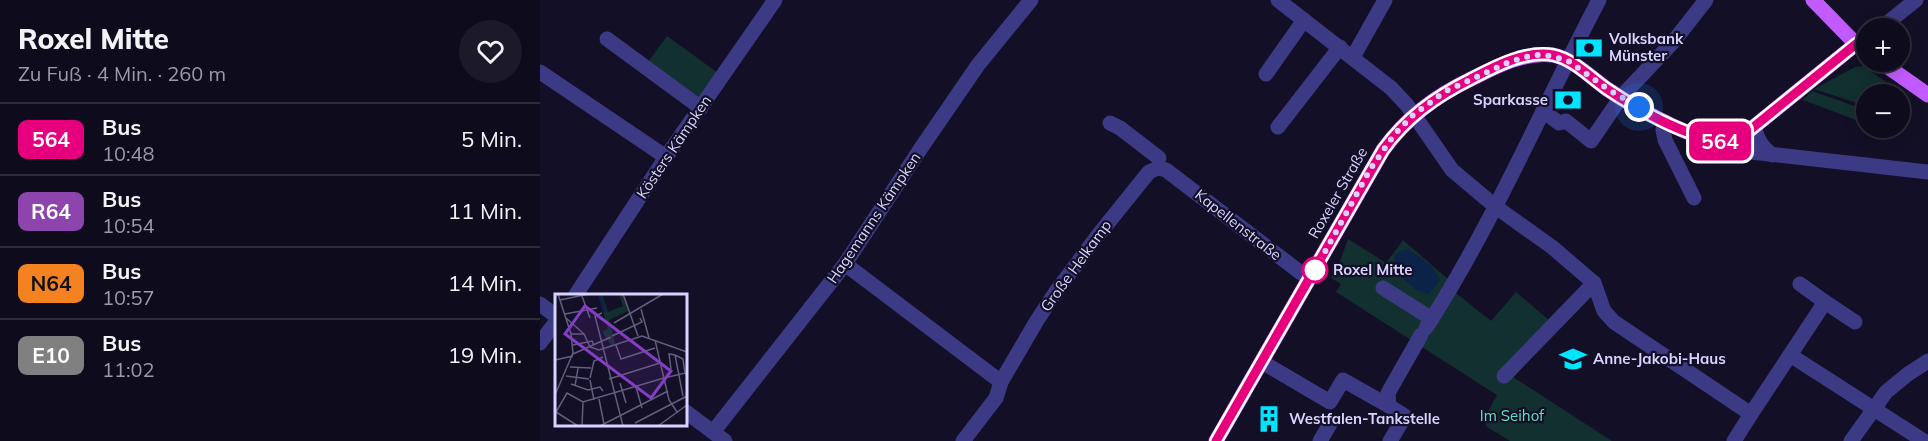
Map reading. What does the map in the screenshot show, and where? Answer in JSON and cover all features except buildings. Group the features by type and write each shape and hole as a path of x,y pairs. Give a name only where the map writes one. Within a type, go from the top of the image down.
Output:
{"main road":[{"path":"1813,0 1856,39"},
{"path":"1567,60 1621,97 1666,122 1700,136 1720,141 1745,134 1856,50"},
{"name":"Roxeler Straße","path":"1216,441 1371,168 1394,135 1413,115 1446,91 1509,62 1533,55 1554,56 1567,60"},
{"path":"1896,72 1928,94"}],"street":[{"name":"Kösters Kämpken","path":"576,294 666,157 775,0"},
{"name":"Hagemanns Kämpken","path":"719,437 845,264 972,75 1031,0"},
{"path":"1278,0 1391,88 1452,170 1496,207 1552,247 1594,283 1604,311 1614,322 1751,414"},
{"path":"1278,127 1346,52 1385,0"},
{"path":"1389,406 1388,393 1496,207 1567,60 1599,0"},
{"path":"1543,111 1559,123 1566,122 1591,141 1621,97 1673,42 1706,0"},
{"path":"1894,18 1916,0"},
{"path":"1266,74 1304,20"},
{"path":"606,39 700,108"},
{"path":"540,72 666,157"},
{"path":"1666,122 1663,130 1665,140 1694,198"},
{"name":"Kapellenstraße","path":"1110,123 1120,128 1223,214 1310,278"},
{"path":"1754,126 1761,146 1772,154"},
{"path":"1720,141 1742,152 1928,172"},
{"name":"Große Helkamp","path":"963,441 996,398 1001,382 1036,322 1099,234 1149,172 1163,164"},
{"path":"845,264 1001,382"},
{"path":"1504,376 1594,283"},
{"path":"1800,284 1855,322"},
{"path":"1383,288 1426,327"},
{"path":"1734,441 1825,302"},
{"path":"540,304 555,315"},
{"path":"540,343 555,323"},
{"path":"1791,354 1924,441"},
{"path":"1262,362 1330,402 1343,380 1389,406 1404,416 1390,441"},
{"path":"1851,441 1886,392 1908,374 1928,362"},
{"path":"687,413 719,437"},
{"path":"1320,441 1330,424"}],"green space":[{"path":"667,36 718,73 699,103 646,65"},
{"path":"1855,67 1856,72 1872,72 1889,84 1856,84 1856,103 1814,89"},
{"path":"1812,91 1856,107 1856,120 1803,100"},
{"name":"Im Seihof","path":"1348,239 1386,263 1403,240 1449,280 1446,285 1491,321 1516,292 1557,327 1510,375 1612,441 1510,441 1487,427 1484,419 1497,395 1336,292 1341,284 1331,278"}],"water":[{"path":"1408,249 1431,266 1438,275 1440,280 1429,294 1406,281 1395,266 1394,258 1398,253"}],"bus line":[{"name":"564","path":"1216,441 1371,168 1394,135 1413,115 1446,91 1509,62 1533,55 1554,56 1567,60 1609,90 1666,122 1700,136 1720,141 1745,134 1856,44"}],"place":[{"name":"Volksbank Münster","path":"1589,48"},
{"name":"Sparkasse","path":"1568,100"},
{"name":"Roxel Mitte","path":"1315,270"},
{"name":"Anne-Jakobi-Haus","path":"1573,359"},
{"name":"Westfalen-Tankstelle","path":"1269,419"}],"route":[{"path":"1315,270 1383,150 1413,115 1446,91 1509,62 1533,55 1545,55 1567,60 1609,90 1639,107"}]}
